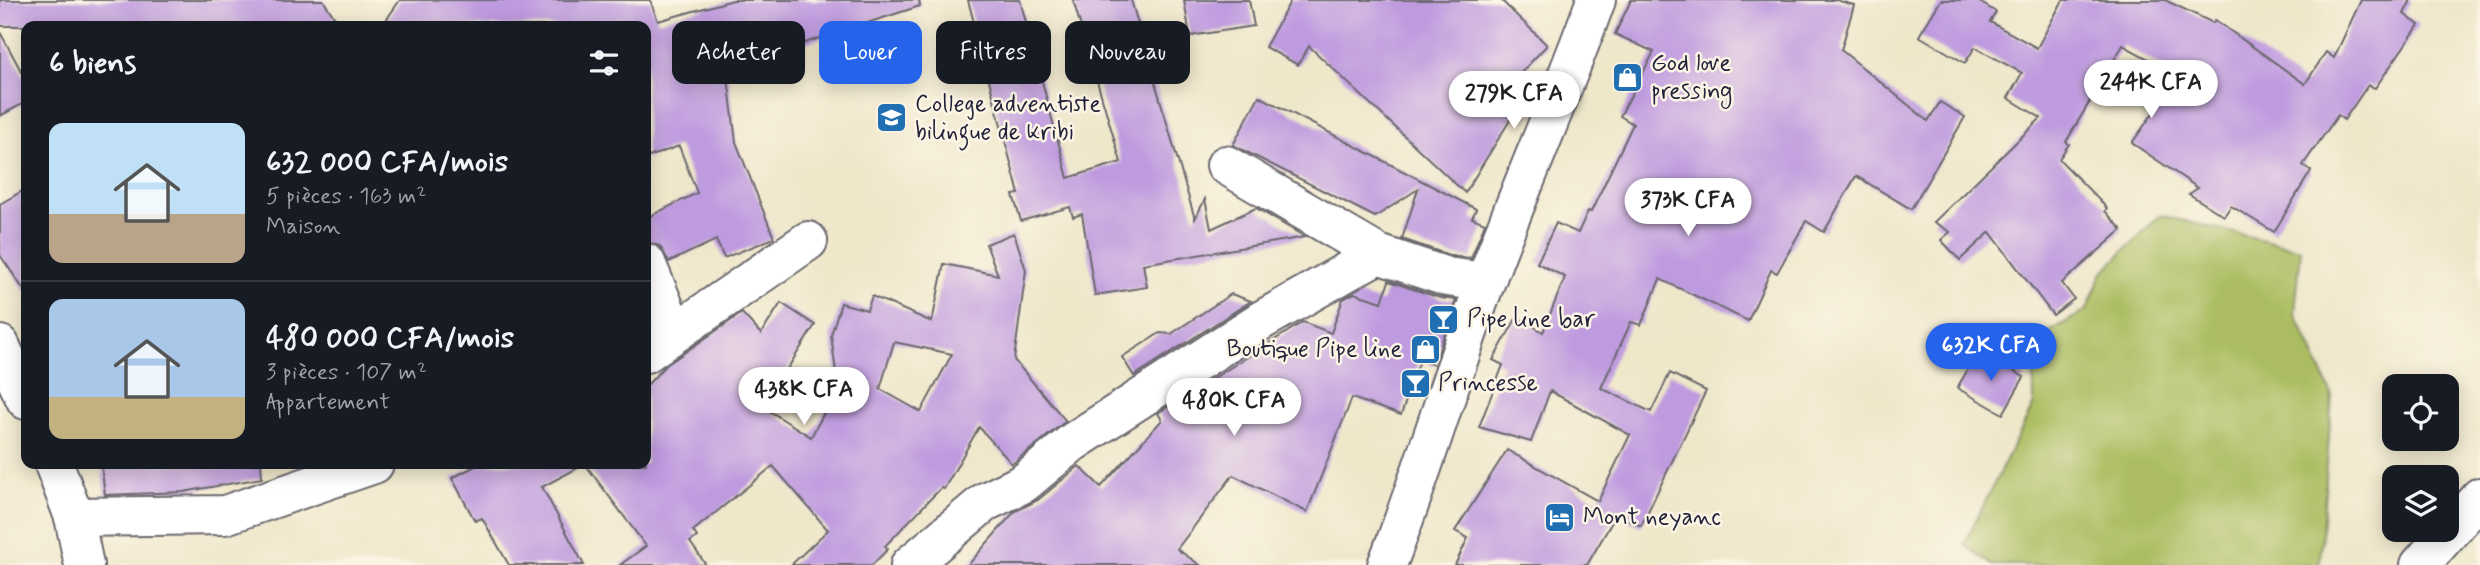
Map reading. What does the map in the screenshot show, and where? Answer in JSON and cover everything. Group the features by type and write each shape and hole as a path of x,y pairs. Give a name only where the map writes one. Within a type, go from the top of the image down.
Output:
{"street":[{"path":"1387,565 1411,504 1485,282 1569,76 1596,0"},
{"path":"1226,165 1378,254 1447,277 1485,282"},
{"path":"651,292 660,343 808,241"},
{"path":"910,565 985,502 1024,483 1073,442 1262,320 1378,254"},
{"path":"0,345 21,389"},
{"path":"56,469 74,517 84,565"},
{"path":"74,517 225,515 359,469"},
{"path":"2420,565 2480,497"}],"green space":[{"path":"2160,215 2301,249 2295,313 2332,395 2320,561 2317,565 1992,565 1964,544 2034,404 2033,341 2087,310 2102,273"}],"building":[{"path":"0,0 323,0 337,21 21,21 21,26 0,26"},
{"path":"400,0 650,0 658,21 733,0 919,0 920,6 873,21 819,21 819,38 805,43 805,21 672,21 672,84 729,84 736,142 774,238 724,258 716,240 669,262 660,246 651,243 651,216 697,193 679,146 651,156 651,21 385,21"},
{"path":"968,0 1020,0 1026,21 974,21"},
{"path":"1073,0 1131,0 1137,21 1079,21"},
{"path":"1184,0 1249,0 1254,26 1190,36 1190,21 1188,21"},
{"path":"1291,0 1501,0 1547,45 1502,93 1523,99 1465,193 1309,46 1298,65 1265,47"},
{"path":"1631,0 1836,0 1854,5 1841,50 1928,121 1940,102 1965,117 1911,209 1856,176 1824,232 1806,221 1777,273 1771,270 1748,321 1660,279 1641,325 1631,322 1601,388 1651,412 1670,373 1706,391 1641,526 1616,515 1587,565 1455,565 1468,538 1455,531 1507,450 1598,501 1630,435 1550,391 1531,442 1479,427 1503,365 1493,360 1517,317 1543,332 1565,277 1537,263 1556,223 1578,233 1588,211 1591,212 1633,124 1620,116 1654,52 1615,34"},
{"path":"1941,0 1976,0 1996,12 1990,22 2037,48 2063,0 2165,0 2213,23 2215,20 2305,84 2326,52 2334,58 2361,0 2411,0 2404,14 2419,25 2375,88 2368,85 2344,120 2338,115 2303,165 2311,171 2274,232 2231,206 2224,216 2189,194 2198,188 2132,143 2170,89 2164,84 2172,72 2123,45 2066,142 2069,144 2059,159 2107,208 2105,211 2122,230 2062,283 2074,299 2053,315 1990,232 1960,260 1941,240 1950,232 1934,222 2041,118 2008,98 2022,73 1975,47 1965,63 1919,36"},
{"path":"0,32 21,71 21,105 0,116"},
{"path":"990,84 1043,84 1068,178 1121,162 1098,84 1156,84 1195,219 1205,199 1211,229 1256,208 1305,237 1143,264 1147,287 1095,295 1082,214 1073,217 1070,207 1021,221 1013,195 1019,194"},
{"path":"1259,96 1476,209 1472,218 1485,223 1471,258 1452,256 1402,239 1418,189 1375,217 1233,145"},
{"path":"21,192 21,286 0,255 0,204"},
{"path":"1014,233 1026,270 1014,360 1066,421 1012,464 979,427 944,489 941,488 885,546 888,549 872,565 791,565 828,530 773,466 693,531 697,537 690,542 706,565 620,565 646,546 589,469 651,469 651,381 665,366 742,313 761,334 781,303 815,325 763,407 811,437 838,387 831,335 841,303 867,310 872,296 932,322 944,264 998,275 986,244","holes":["894,342 952,354 921,412 880,389"]},
{"path":"1389,281 1440,298 1456,300 1434,365 1420,360 1401,415 1352,398 1307,512 1233,475 1177,549 1200,565 968,565 1014,512 1038,500 1079,466 1101,487 1162,420 1158,413 1303,322 1331,333 1343,299 1354,293 1382,302"},
{"path":"1231,294 1251,301 1134,376 1122,357 1160,333 1171,334"},
{"path":"1979,351 2024,377 2003,414 1957,388"},
{"path":"102,469 261,469 262,478 183,492 105,495"},
{"path":"469,469 576,469 542,487 584,565 509,565 482,518 475,521 452,478"}],"place":[{"name":"God love pressing","path":"1628,77"},
{"name":"College adventiste bilingue de kribi","path":"892,118"},
{"name":"Pipe line bar","path":"1444,319"},
{"name":"Boutique Pipe line","path":"1425,349"},
{"name":"Princesse","path":"1415,383"},
{"name":"Mont neyanc","path":"1560,517"}]}
